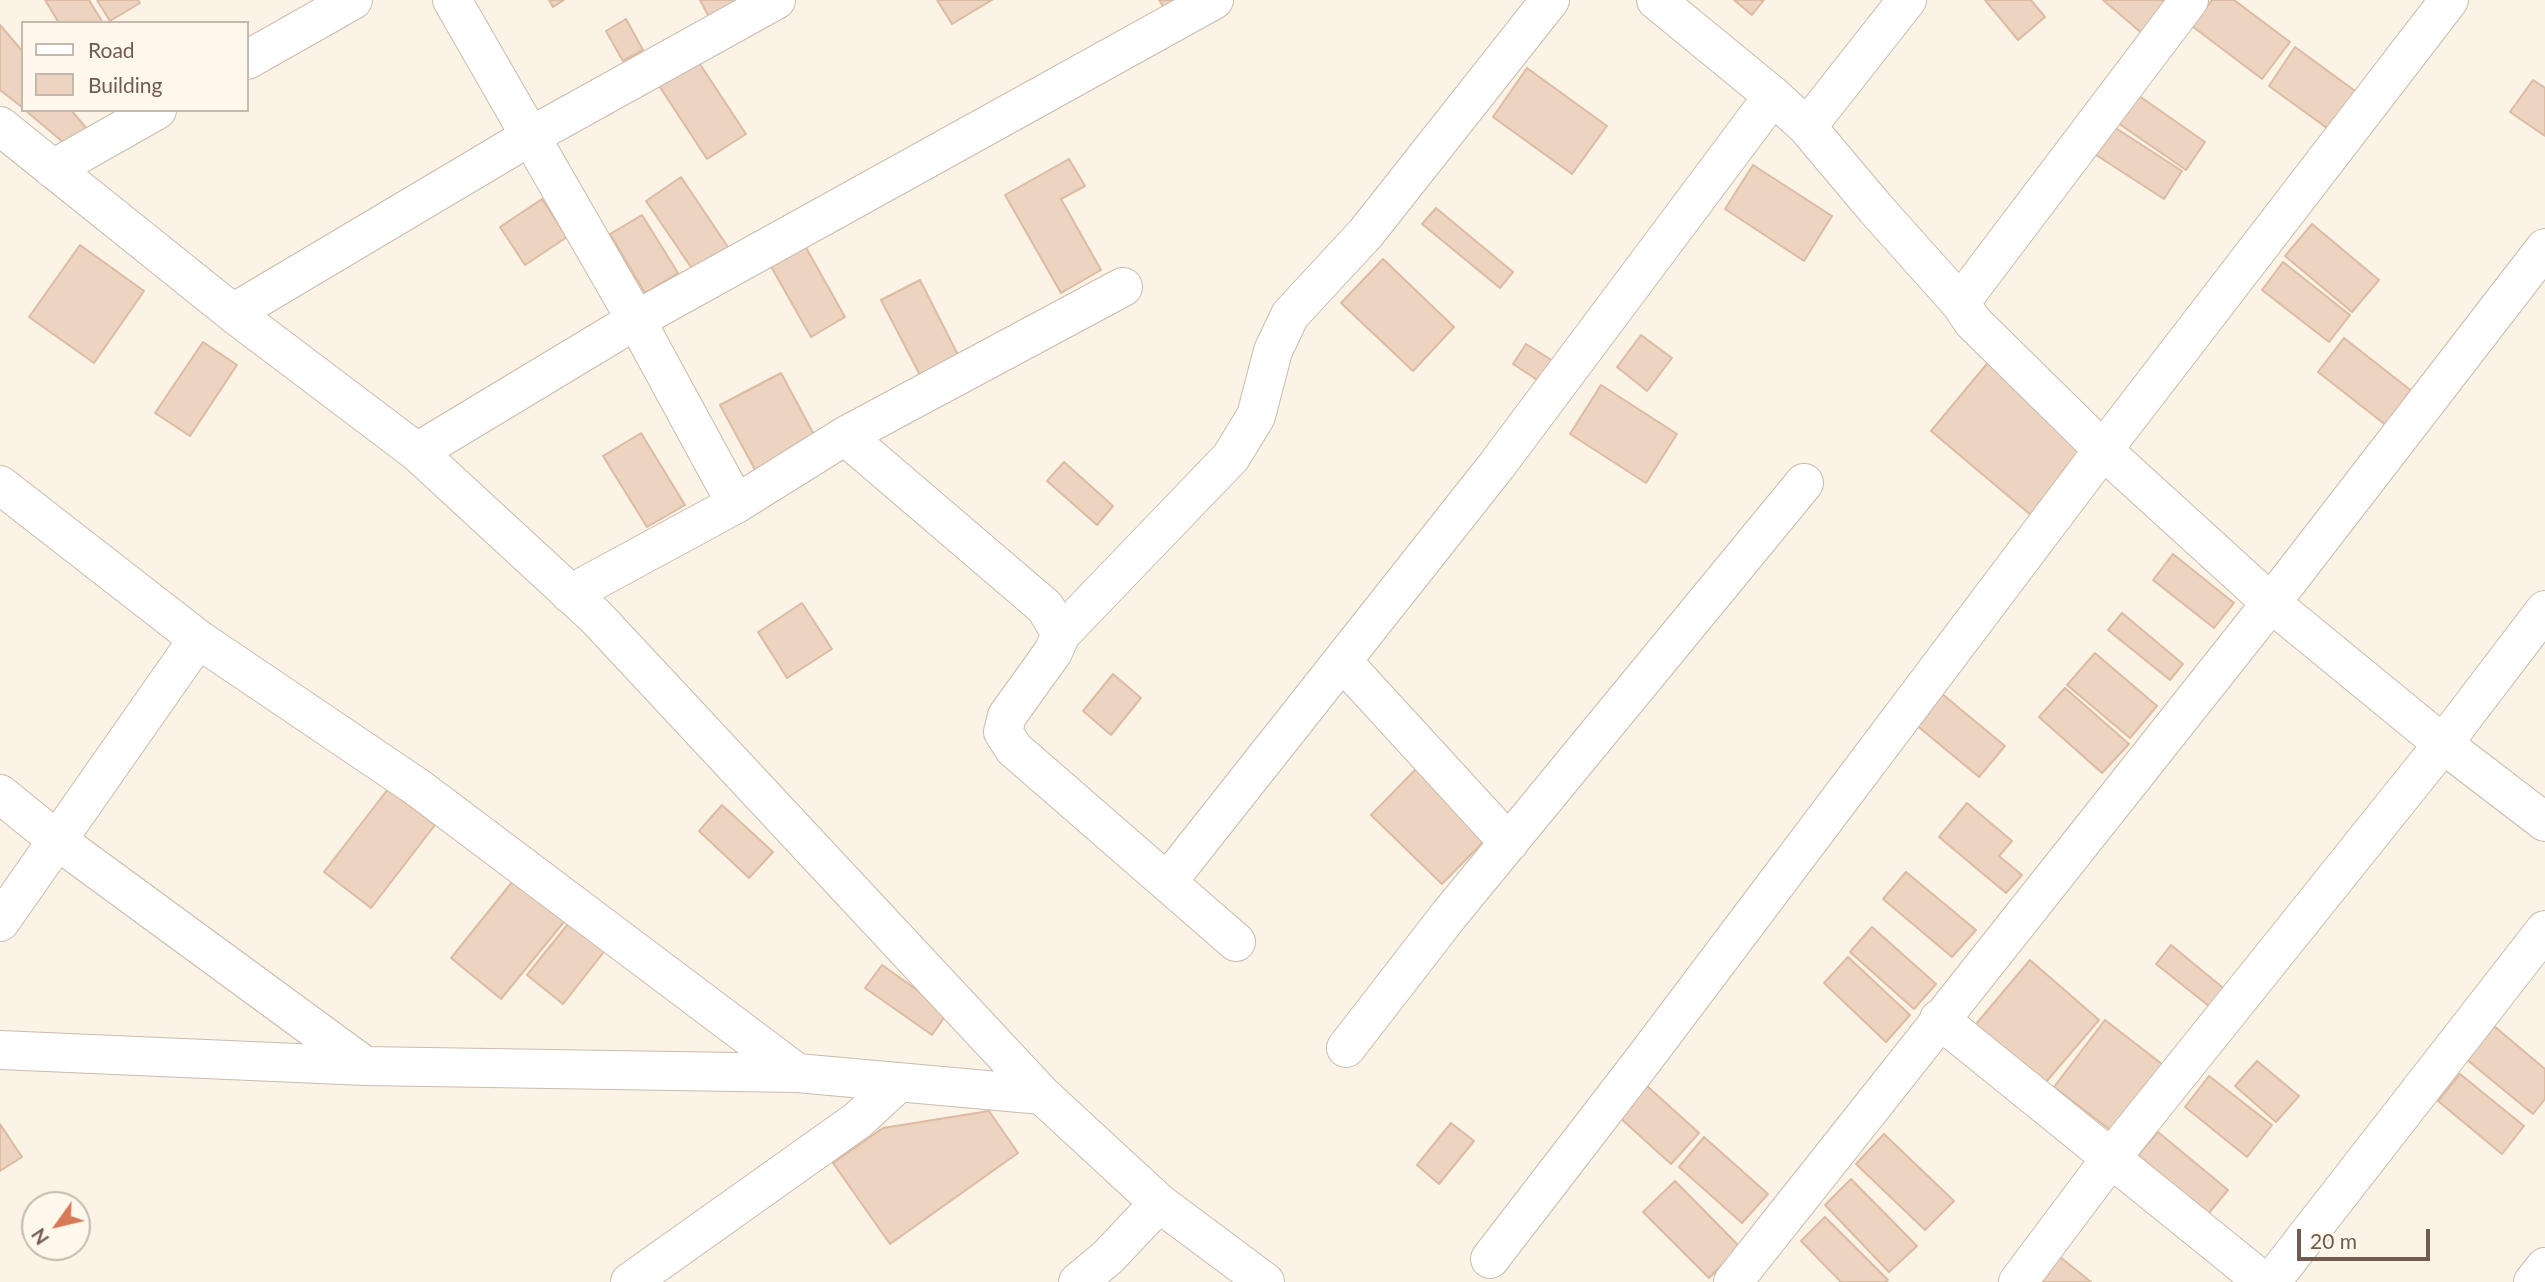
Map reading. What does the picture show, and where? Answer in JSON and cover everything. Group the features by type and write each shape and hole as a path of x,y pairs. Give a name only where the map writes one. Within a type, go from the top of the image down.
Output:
{"street":[{"path":"248,59 353,0"},
{"path":"452,0 636,320 736,504"},
{"path":"233,313 529,136 776,0"},
{"path":"417,452 636,320 1214,0"},
{"path":"1236,942 1014,749 1003,732 1007,716 1053,652 1061,634 1231,457 1256,416 1273,351 1290,315 1366,233 1550,0"},
{"path":"1656,0 1807,127 1973,322 2103,450 2271,603 2442,744 2545,822"},
{"path":"1807,127 1907,0"},
{"path":"1959,303 2189,0"},
{"path":"1490,1259 1661,1037 2103,450 2449,0"},
{"path":"1168,881 1497,465 1773,96"},
{"path":"53,169 153,112"},
{"path":"0,126 233,313 417,452 596,617 1042,1095 1160,1203 1265,1282"},
{"path":"1733,1282 1938,1019 2271,603 2545,248"},
{"path":"570,594 736,504 845,436 1123,287"},
{"path":"845,436 1045,607 1061,634"},
{"path":"1346,1048 1449,915 1804,483"},
{"path":"0,485 198,639 416,787 797,1073"},
{"path":"2018,1282 2111,1158 2442,744 2545,610"},
{"path":"0,922 198,639"},
{"path":"1342,660 1509,843"},
{"path":"0,794 58,841 365,1066"},
{"path":"2271,1282 2545,930"},
{"path":"1938,1019 2264,1282"},
{"path":"0,1050 365,1066 797,1073 1042,1095"},
{"path":"630,1282 858,1120 899,1082"},
{"path":"1078,1282 1160,1203"},
{"path":"2533,1282 2545,1267"}],"building":[{"path":"45,0 89,0 102,21 58,21"},
{"path":"97,0 138,0 140,3 110,21"},
{"path":"549,0 564,0 553,7"},
{"path":"700,0 745,0 710,19"},
{"path":"937,0 992,0 952,24"},
{"path":"1159,0 1187,0 1167,12"},
{"path":"1734,0 1764,0 1752,15"},
{"path":"1985,0 2031,0 2045,17 2018,40"},
{"path":"2103,0 2175,0 2144,35"},
{"path":"2212,0 2234,0 2290,42 2262,79 2192,26"},
{"path":"626,19 643,50 623,61 606,31"},
{"path":"0,25 21,50 21,106 0,90"},
{"path":"2295,47 2362,96 2335,134 2269,86"},
{"path":"692,52 746,134 707,159 654,78"},
{"path":"1527,68 1607,126 1572,174 1493,117"},
{"path":"2533,80 2545,88 2545,136 2510,112"},
{"path":"2135,93 2205,142 2186,170 2115,121"},
{"path":"27,112 73,112 93,136 77,154"},
{"path":"2111,125 2182,171 2164,199 2093,153"},
{"path":"1069,159 1085,186 1061,199 1101,270 1061,293 1005,195"},
{"path":"1753,165 1832,216 1804,261 1725,209"},
{"path":"681,177 728,247 693,270 646,201"},
{"path":"542,199 567,237 525,265 500,227"},
{"path":"1436,208 1513,272 1500,288 1422,224"},
{"path":"642,215 678,273 645,293 610,234"},
{"path":"2312,224 2379,280 2352,312 2285,256"},
{"path":"804,244 845,317 811,337 769,263"},
{"path":"80,245 144,291 94,363 29,317"},
{"path":"1383,259 1454,327 1413,371 1341,303"},
{"path":"2283,262 2350,315 2329,342 2262,290"},
{"path":"920,280 958,355 920,375 881,300"},
{"path":"1641,335 1672,358 1647,391 1617,367"},
{"path":"2344,338 2413,392 2387,426 2318,372"},
{"path":"203,342 237,365 190,436 155,413"},
{"path":"1526,344 1558,364 1545,385 1513,364"},
{"path":"1991,359 2092,443 2032,516 1931,431"},
{"path":"781,373 819,444 759,477 720,405"},
{"path":"1601,385 1677,434 1646,483 1570,434"},
{"path":"641,433 685,505 647,527 603,456"},
{"path":"1064,462 1113,506 1097,525 1047,481"},
{"path":"2173,554 2234,603 2214,628 2153,580"},
{"path":"802,603 832,649 787,678 758,632"},
{"path":"2122,613 2183,664 2170,680 2108,630"},
{"path":"2095,653 2157,706 2130,738 2067,685"},
{"path":"1113,674 1141,698 1111,735 1083,711"},
{"path":"2065,688 2129,744 2102,773 2039,717"},
{"path":"1941,693 2005,746 1979,777 1915,724"},
{"path":"1417,768 1488,837 1442,884 1371,815"},
{"path":"388,789 435,825 371,908 324,872"},
{"path":"1967,803 2012,841 1999,856 2022,875 2006,893 1939,837"},
{"path":"722,805 773,852 749,878 699,831"},
{"path":"1906,872 1976,930 1952,957 1883,899"},
{"path":"517,876 568,917 501,999 451,958"},
{"path":"572,919 607,948 563,1004 527,975"},
{"path":"1872,927 1936,984 1914,1009 1850,952"},
{"path":"2171,945 2228,992 2214,1010 2156,964"},
{"path":"1848,957 1910,1015 1886,1042 1824,983"},
{"path":"2030,960 2099,1020 2040,1089 1971,1030"},
{"path":"882,965 948,1012 932,1035 865,988"},
{"path":"2105,1020 2167,1068 2117,1135 2054,1087"},
{"path":"2494,1026 2545,1069 2545,1099 2533,1114 2466,1059"},
{"path":"2257,1061 2299,1096 2276,1122 2235,1086"},
{"path":"2460,1074 2524,1126 2502,1154 2438,1101"},
{"path":"1636,1076 1699,1133 1671,1164 1608,1107"},
{"path":"2209,1076 2272,1125 2247,1157 2185,1107"},
{"path":"989,1111 1018,1153 890,1244 833,1163 883,1128"},
{"path":"1451,1123 1474,1141 1439,1184 1417,1165"},
{"path":"0,1124 22,1157 0,1171"},
{"path":"2158,1132 2228,1190 2208,1214 2138,1155"},
{"path":"1884,1134 1954,1201 1925,1230 1856,1164"},
{"path":"1704,1137 1768,1194 1742,1223 1679,1167"},
{"path":"1851,1179 1917,1246 1889,1272 1825,1205"},
{"path":"1675,1181 1740,1247 1709,1278 1643,1212"},
{"path":"1825,1217 1888,1280 1886,1282 1841,1282 1801,1241"},
{"path":"2060,1257 2091,1282 2039,1282"}]}
